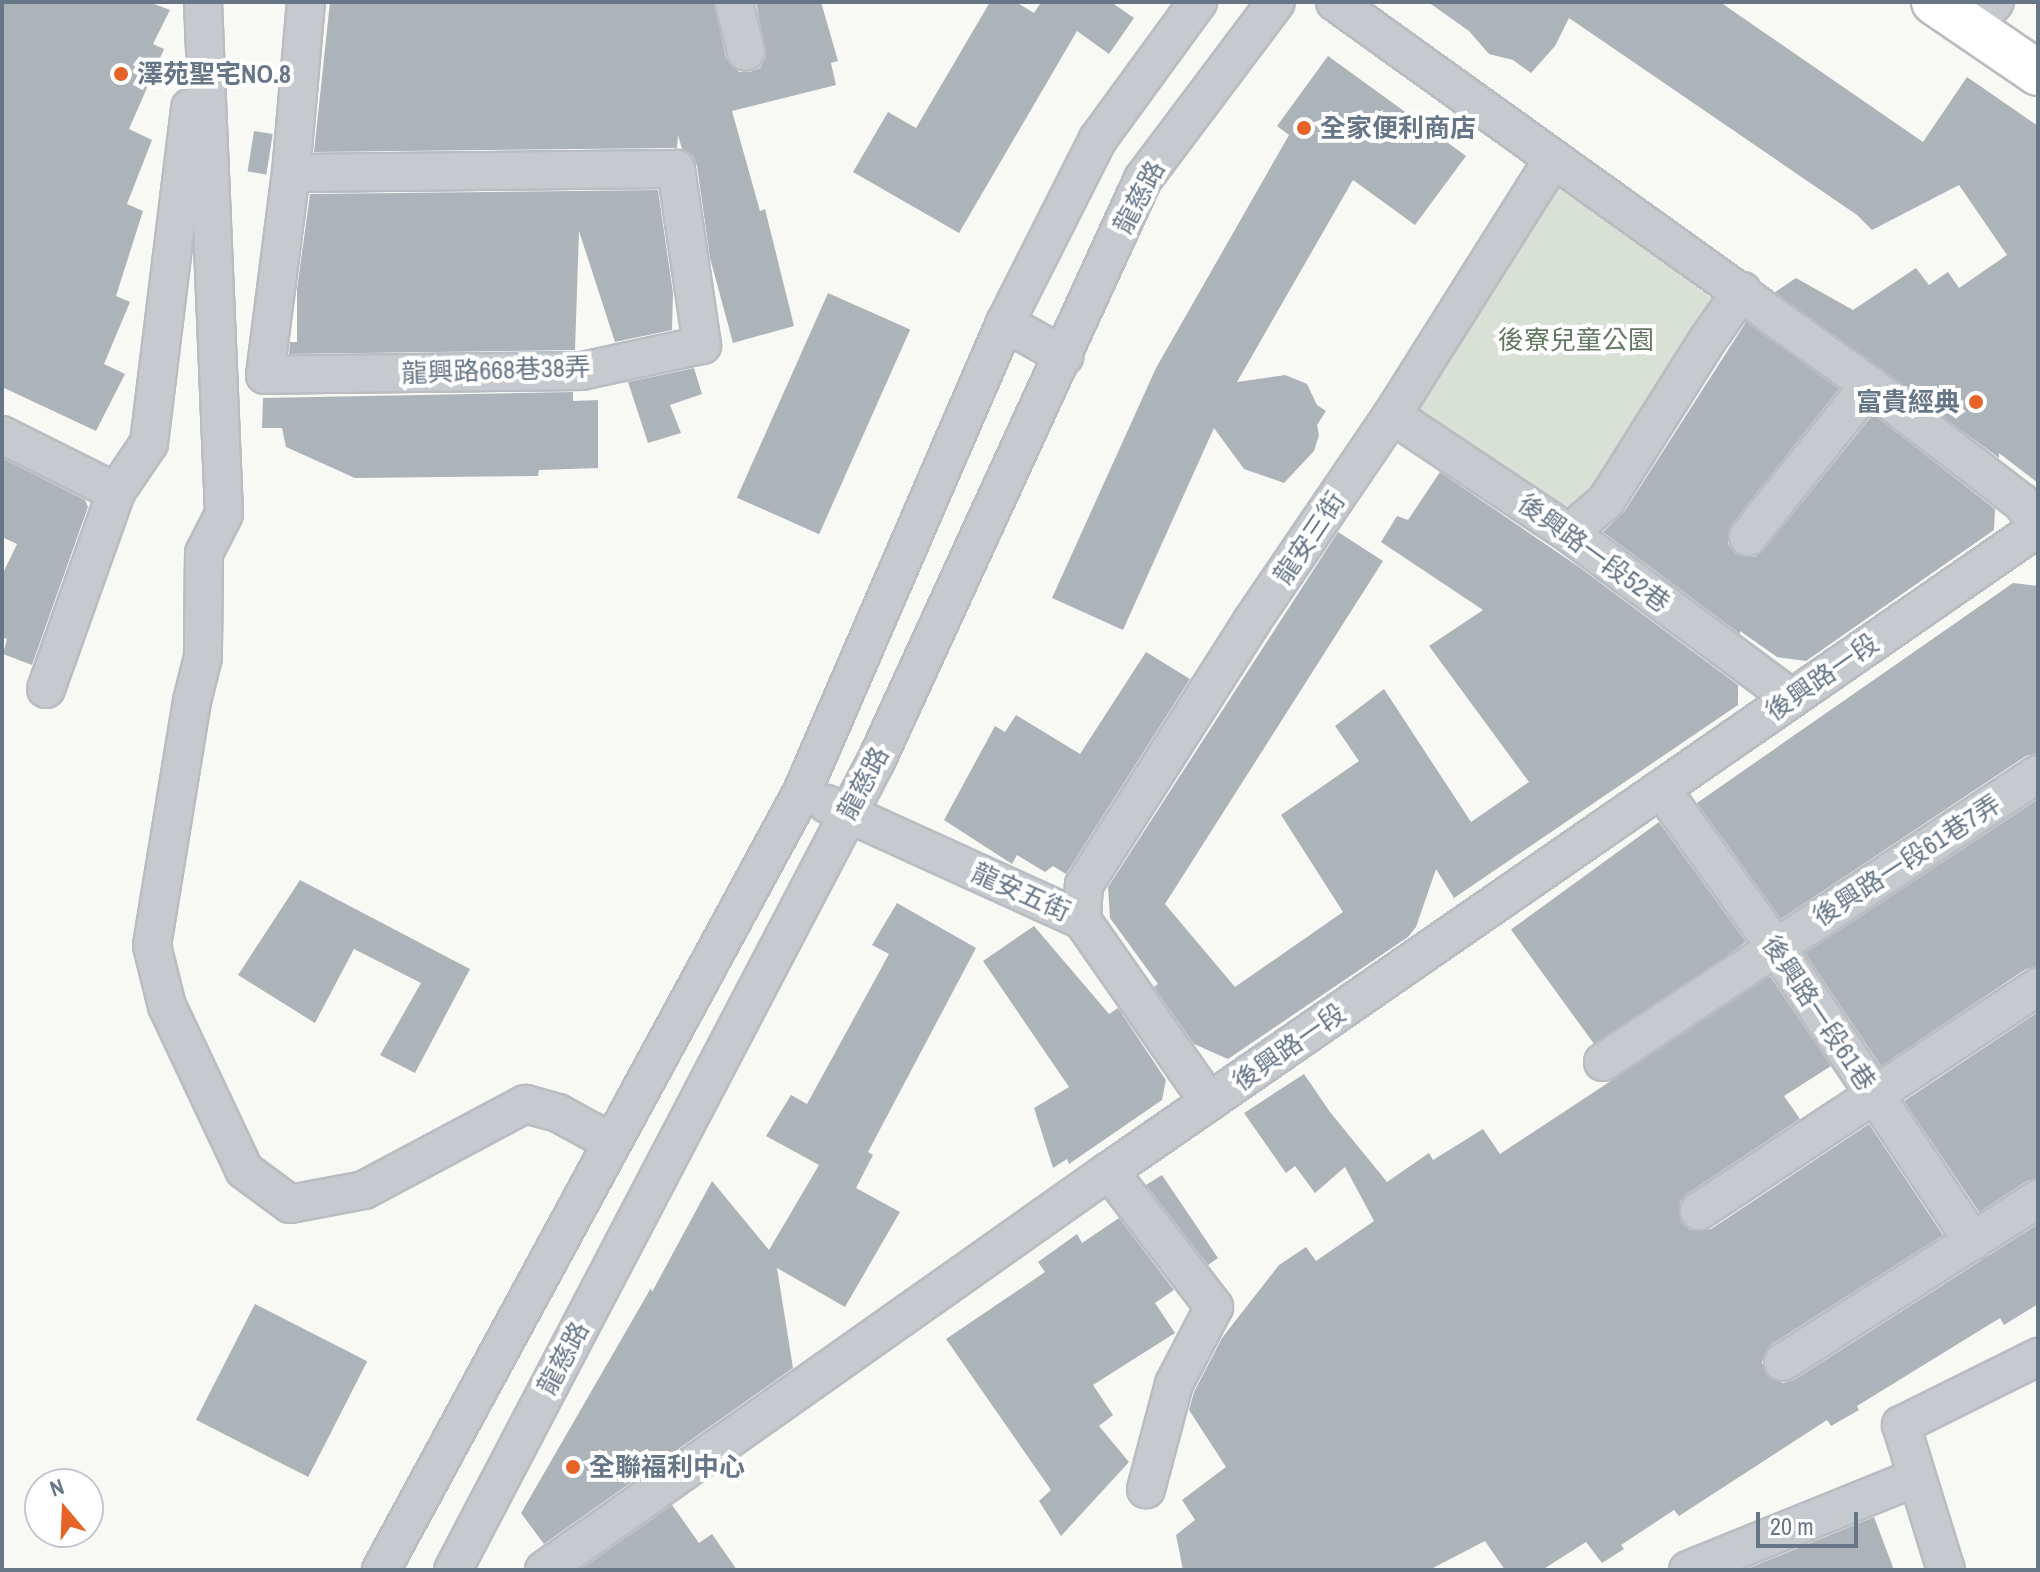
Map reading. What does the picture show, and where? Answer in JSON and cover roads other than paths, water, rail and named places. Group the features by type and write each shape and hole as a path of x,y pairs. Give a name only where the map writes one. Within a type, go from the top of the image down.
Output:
{"main road":[{"path":"1934,2 1984,15 2038,73"}],"street":[{"path":"46,689 116,492 149,443 203,2"},
{"path":"203,2 224,514 204,553 203,657 192,701 152,946 167,1006 244,1170 290,1204 364,1190 525,1104 558,1113 611,1142"},
{"name":"龍興路668巷38弄","path":"291,173 676,169 702,345 582,371 265,375 291,173 306,2"},
{"path":"734,2 746,52"},
{"name":"龍慈路","path":"381,1570 802,792 1005,323 1098,139 1198,2"},
{"name":"龍慈路","path":"453,1570 877,759 1143,179 1276,2"},
{"path":"1335,2 1552,161 1742,291 1869,385 2021,502 2038,526"},
{"name":"龍安三街","path":"1082,920 1084,885 1252,621 1392,415 1552,161"},
{"path":"1569,533 1606,501 1708,339 1742,291"},
{"path":"1005,323 1064,356"},
{"path":"1748,537 1869,385"},
{"name":"後興路一段52巷","path":"1392,415 1569,533 1791,698"},
{"path":"2,435 116,492"},
{"name":"後興路一段","path":"544,1570 1109,1171 2038,526"},
{"name":"後興路一段61巷7弄","path":"1603,1062 2038,774"},
{"name":"後興路一段61巷","path":"1661,789 1776,947 1973,1241"},
{"name":"龍安五街","path":"802,792 1082,920 1209,1102"},
{"path":"1699,1211 2038,987"},
{"path":"1109,1171 1214,1307 1174,1384 1146,1489"},
{"path":"1783,1362 2038,1199"},
{"path":"1946,1570 1901,1425 2038,1357"},
{"path":"1688,1570 1917,1477"}],"place":[{"name":"澤苑聖宅NO.8","path":"121,74"},
{"name":"全家便利商店","path":"1304,128"},
{"name":"富貴經典","path":"1976,402"},
{"name":"全聯福利中心","path":"573,1467"}],"park label":[{"name":"後寮兒童公園","path":"1576,340"}]}
